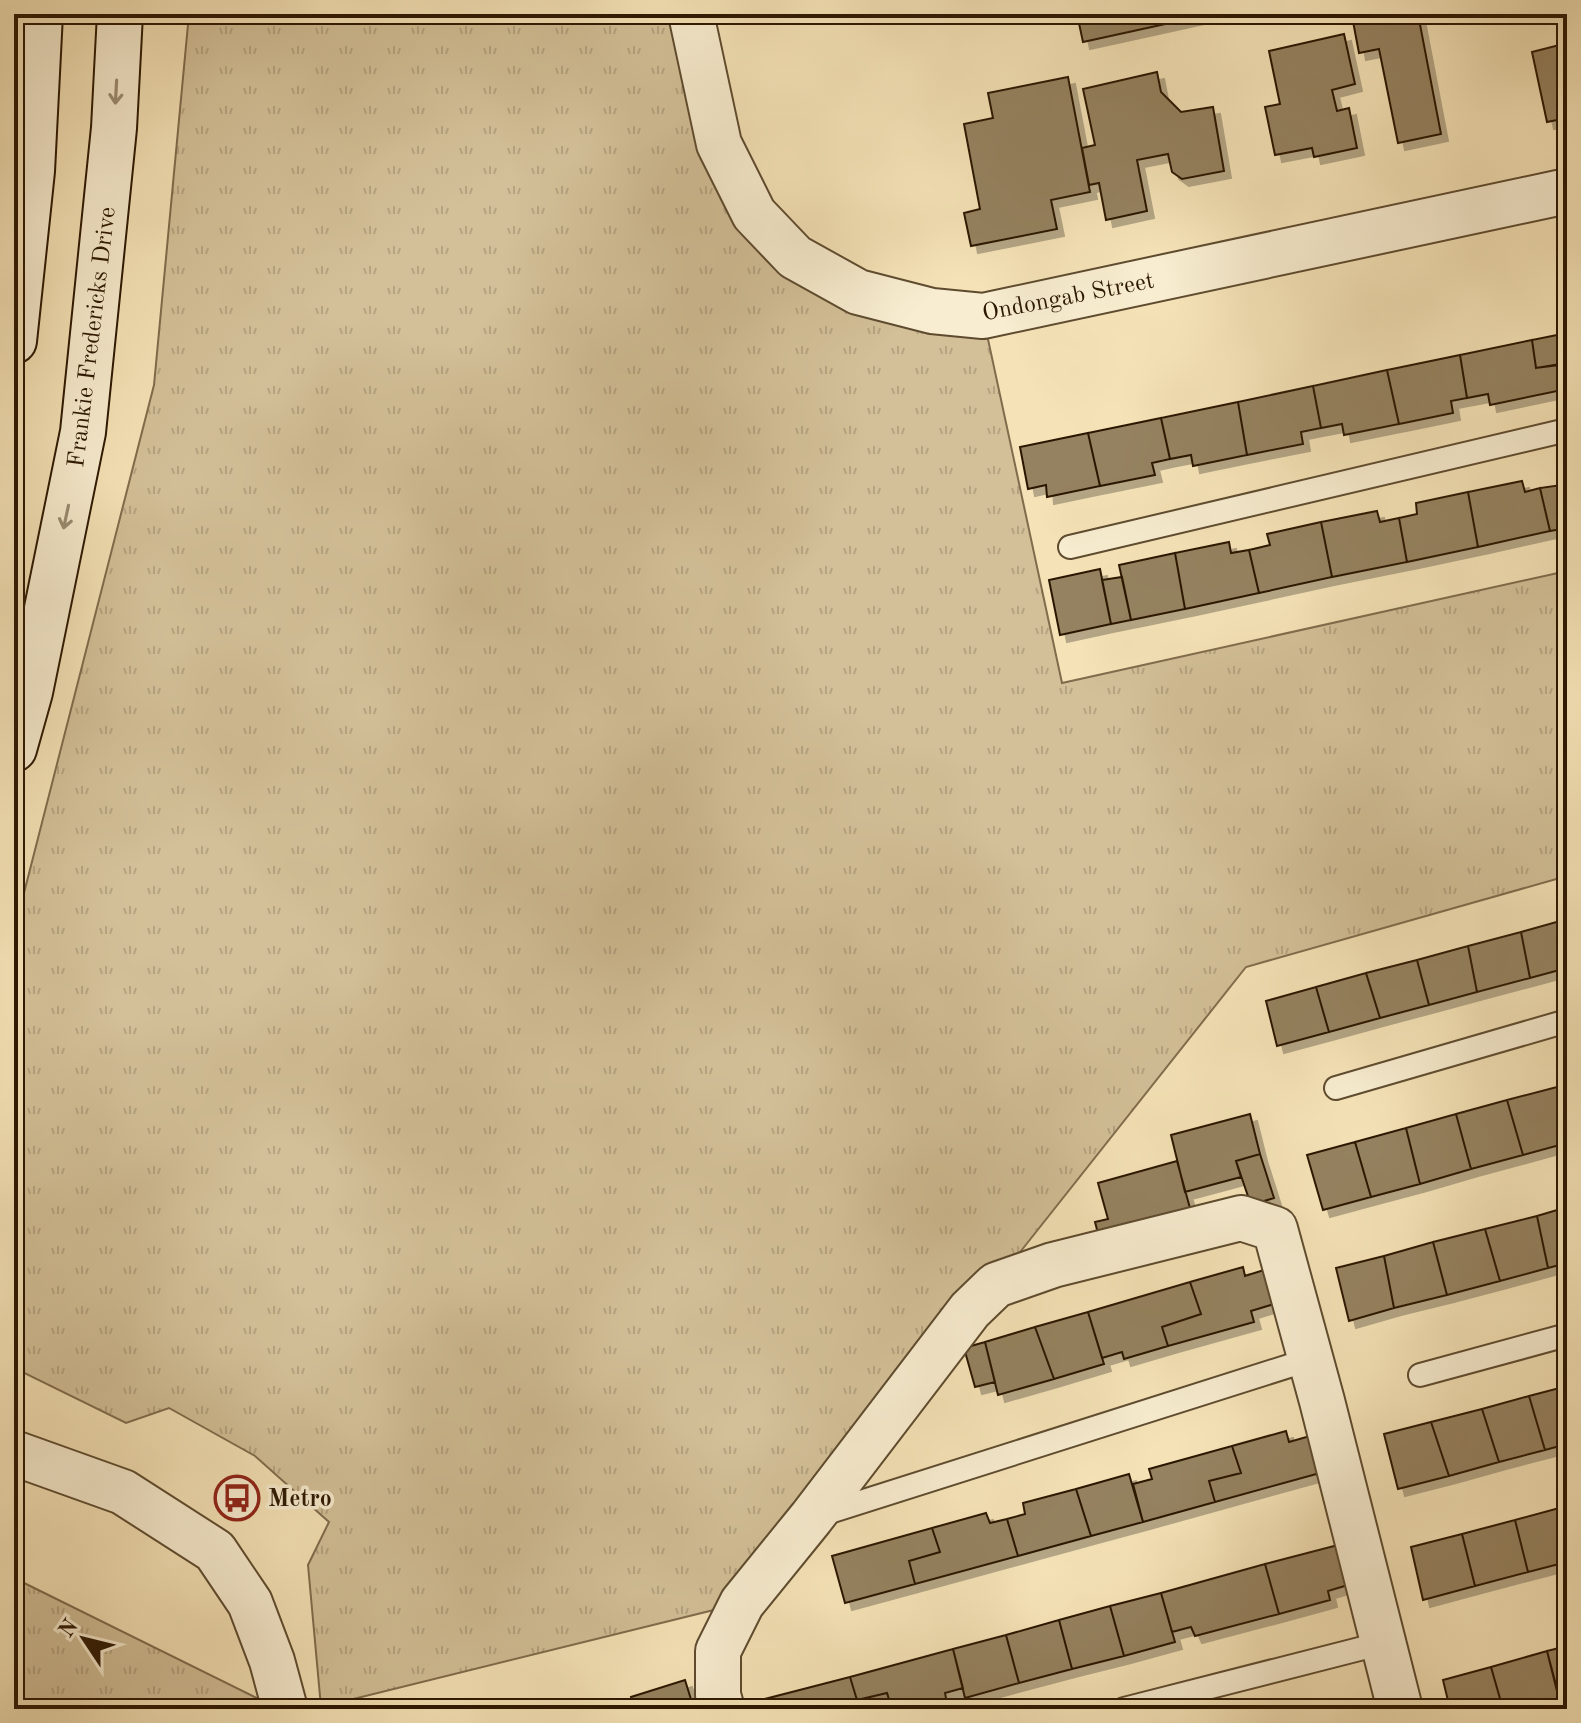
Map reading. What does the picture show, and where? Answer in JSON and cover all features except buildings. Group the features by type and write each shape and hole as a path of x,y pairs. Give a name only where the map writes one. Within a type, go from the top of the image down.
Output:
{"street":[{"path":"14,341 32,171 40,14"},
{"name":"Frankie Fredericks Drive","path":"14,749 30,692 83,432 114,128 120,14"},
{"name":"Ondongab Street","path":"691,14 719,144 754,214 795,257 858,292 932,311 983,316 1567,191"},
{"path":"722,1709 718,1695 718,1651 742,1603 970,1310 996,1285 1053,1265 1241,1218 1275,1229 1400,1709"},
{"path":"14,1453 123,1492 215,1551 250,1603 272,1661 285,1709"}],"lane":[{"path":"1070,547 1567,430"},
{"path":"1336,1088 1567,1021"},
{"path":"1420,1375 1567,1335"},
{"path":"811,1518 1311,1359"},
{"path":"1124,1709 1383,1643"}],"green space":[{"path":"189,14 691,14 719,144 795,257 983,316 1062,683 1567,571 1567,876 1246,967 742,1603 321,1707 308,1565 329,1522 255,1456 169,1408 126,1423 14,1368 14,932 154,385"},
{"path":"14,1578 279,1709 14,1709"}],"place":[{"name":"Metro","path":"237,1498"}]}
